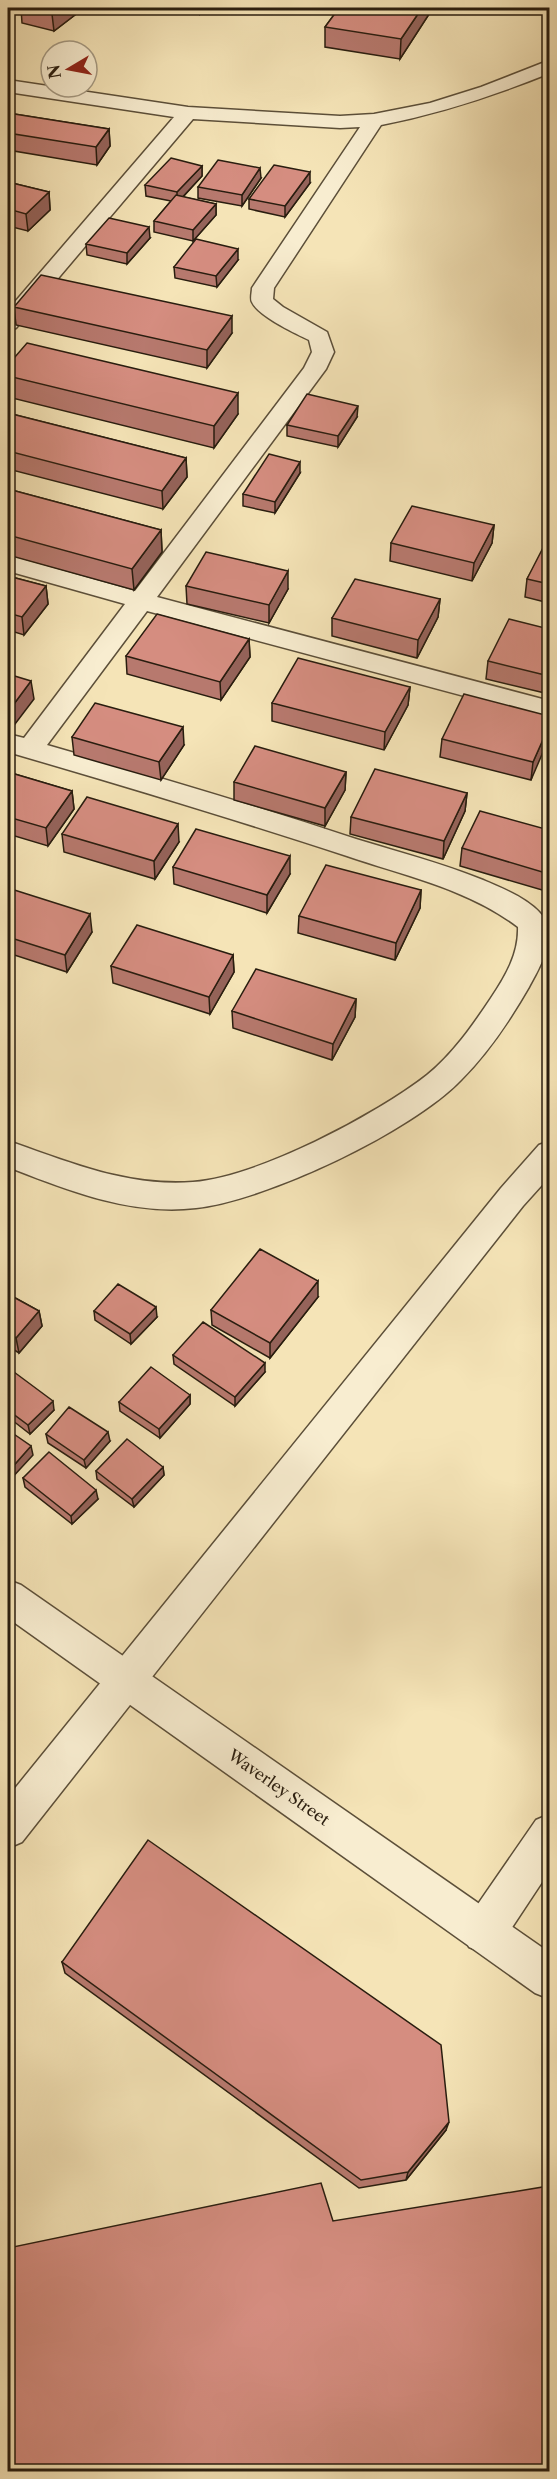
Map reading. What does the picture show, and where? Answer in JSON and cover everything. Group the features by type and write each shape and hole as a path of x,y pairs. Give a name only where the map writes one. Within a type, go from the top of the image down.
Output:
{"street":[{"path":"8,86 188,113 340,122 374,120 434,108 488,91 549,66"},
{"path":"8,323 188,113"},
{"path":"8,1154 98,1186 131,1195 195,1195 230,1189 319,1153 378,1120 438,1082 467,1053 512,990 526,965 541,919 478,889 287,826 19,746 142,601 315,369 323,352 319,337 275,312 262,301 263,288 374,120"},
{"path":"8,563 549,710"},
{"path":"8,1828 512,1197 549,1155"},
{"name":"Waverley Street","path":"8,1597 549,1978"},
{"path":"484,1932 549,1834"}],"building":[{"path":"28,8 61,8 52,14"},
{"path":"339,8 422,8 401,39 325,27"},
{"path":"8,113 109,129 96,147 8,133"},
{"path":"171,158 202,166 177,192 145,185"},
{"path":"218,160 260,168 242,195 198,187"},
{"path":"274,165 310,172 285,206 249,199"},
{"path":"8,182 49,192 26,214 8,209"},
{"path":"176,195 216,204 193,230 154,221"},
{"path":"109,218 149,227 127,253 86,244"},
{"path":"196,239 238,249 216,276 174,267"},
{"path":"41,275 232,316 207,350 14,307"},
{"path":"27,343 238,393 214,426 8,376 8,365"},
{"path":"307,394 358,406 338,436 287,425"},
{"path":"8,413 186,458 162,491 8,451"},
{"path":"269,454 300,462 275,502 243,494"},
{"path":"8,489 161,530 132,569 8,535"},
{"path":"412,506 494,525 474,563 391,543"},
{"path":"547,540 549,541 549,584 527,579"},
{"path":"206,552 288,571 269,605 186,586"},
{"path":"8,576 46,586 22,617 8,613"},
{"path":"355,579 440,599 418,640 332,618"},
{"path":"157,614 249,639 220,682 126,656"},
{"path":"509,619 549,629 549,676 488,661"},
{"path":"298,658 410,687 385,732 272,703"},
{"path":"8,674 31,681 8,712"},
{"path":"464,694 549,716 549,726 533,762 442,739"},
{"path":"95,703 183,727 159,762 72,737"},
{"path":"255,746 346,772 325,808 234,782"},
{"path":"375,769 467,793 444,841 351,817"},
{"path":"8,772 72,791 46,828 8,817"},
{"path":"87,797 178,824 154,861 62,834"},
{"path":"480,811 549,830 549,874 462,848"},
{"path":"196,829 290,856 267,895 173,867"},
{"path":"326,865 421,890 396,943 299,916"},
{"path":"8,888 90,914 65,955 8,937"},
{"path":"137,925 233,955 209,997 111,966"},
{"path":"256,969 356,999 333,1044 232,1011"},
{"path":"260,1249 318,1281 270,1343 211,1310"},
{"path":"118,1284 156,1307 130,1334 94,1311"},
{"path":"8,1294 39,1311 16,1338 8,1333"},
{"path":"203,1322 265,1363 235,1397 173,1355"},
{"path":"151,1367 190,1395 159,1429 119,1402"},
{"path":"14,1372 53,1401 28,1425 8,1410 8,1379"},
{"path":"69,1407 108,1432 84,1460 46,1434"},
{"path":"8,1430 31,1446 8,1472"},
{"path":"127,1439 163,1467 132,1499 96,1471"},
{"path":"49,1452 96,1490 71,1516 23,1478"},
{"path":"148,1840 441,2045 449,2122 408,2172 361,2180 62,1962"},
{"path":"321,2183 333,2221 549,2186 549,2472 8,2472 8,2248"}]}
